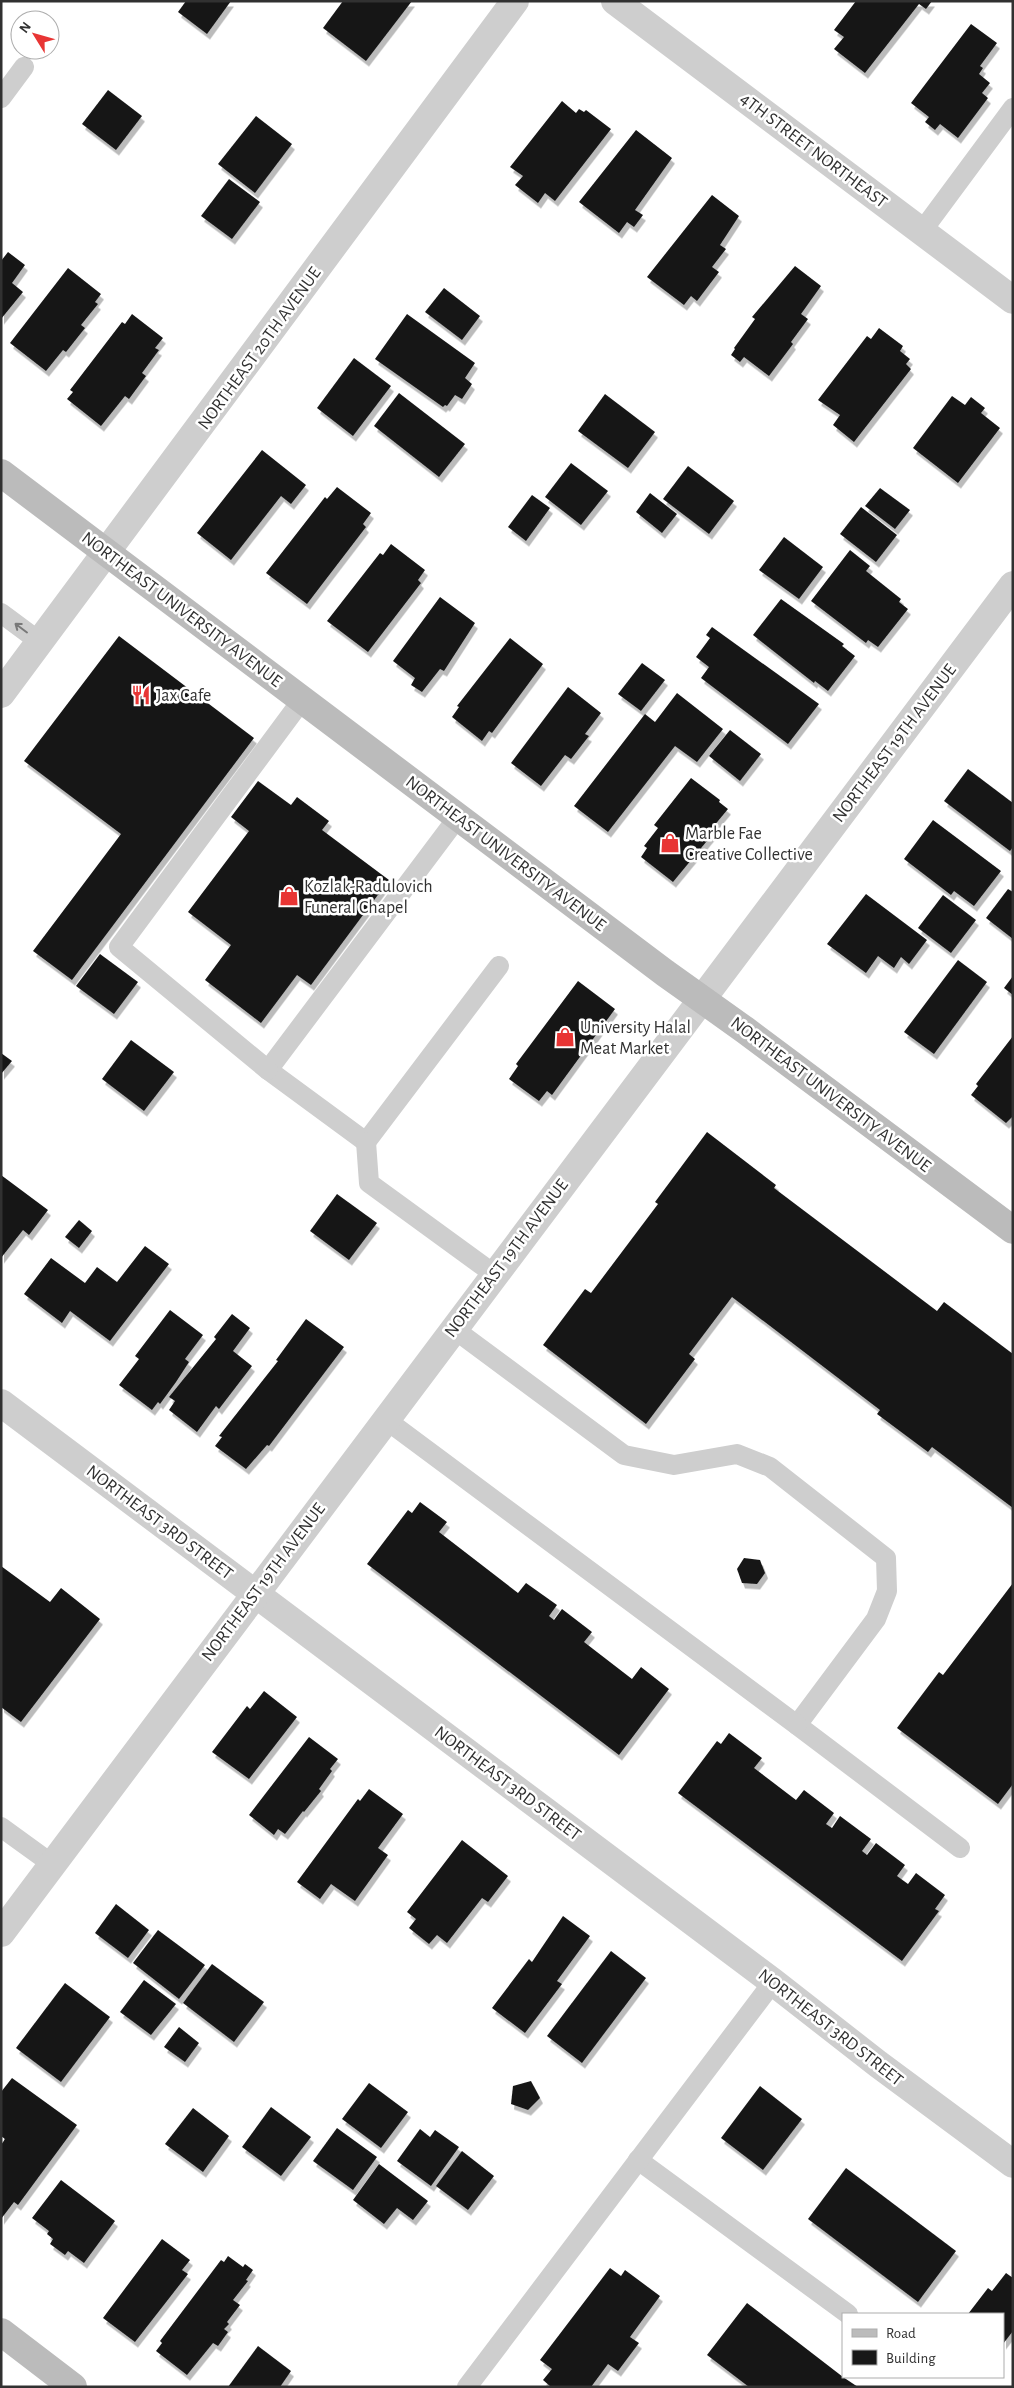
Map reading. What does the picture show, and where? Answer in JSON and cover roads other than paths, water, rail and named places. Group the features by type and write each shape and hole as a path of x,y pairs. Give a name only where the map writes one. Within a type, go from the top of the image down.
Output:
{"main road":[{"name":"NORTHEAST UNIVERSITY AVENUE","path":"1,473 458,817 1013,1230"},
{"path":"1,2332 74,2387"}],"street":[{"name":"NORTHEAST 20TH AVENUE","path":"1,694 108,553 515,1"},
{"name":"4TH STREET NORTHEAST","path":"614,1 1013,300"},
{"name":"NORTHEAST 19TH AVENUE","path":"1,1933 701,998 1013,585"},
{"name":"NORTHEAST 3RD STREET","path":"1,1403 1013,2164"}],"lane":[{"path":"1,98 24,67"},
{"path":"922,231 1013,108"},
{"path":"1,613 40,642"},
{"path":"302,700 119,947 268,1070 366,1142"},
{"path":"268,1070 458,817"},
{"path":"494,1274 369,1183 366,1142 498,966"},
{"path":"454,1329 624,1455 674,1464 737,1454 770,1467 886,1558 887,1591 876,1619 797,1725"},
{"path":"385,1419 960,1848"},
{"path":"1,1827 52,1864"},
{"path":"467,2387 773,1982"},
{"path":"638,2160 847,2313"}],"place":[{"name":"Jax Cafe","path":"141,695"},
{"name":"Marble Fae Creative Collective","path":"670,843"},
{"name":"Kozlak-Radulovich Funeral Chapel","path":"289,896"},
{"name":"University Halal Meat Market","path":"565,1037"}]}
